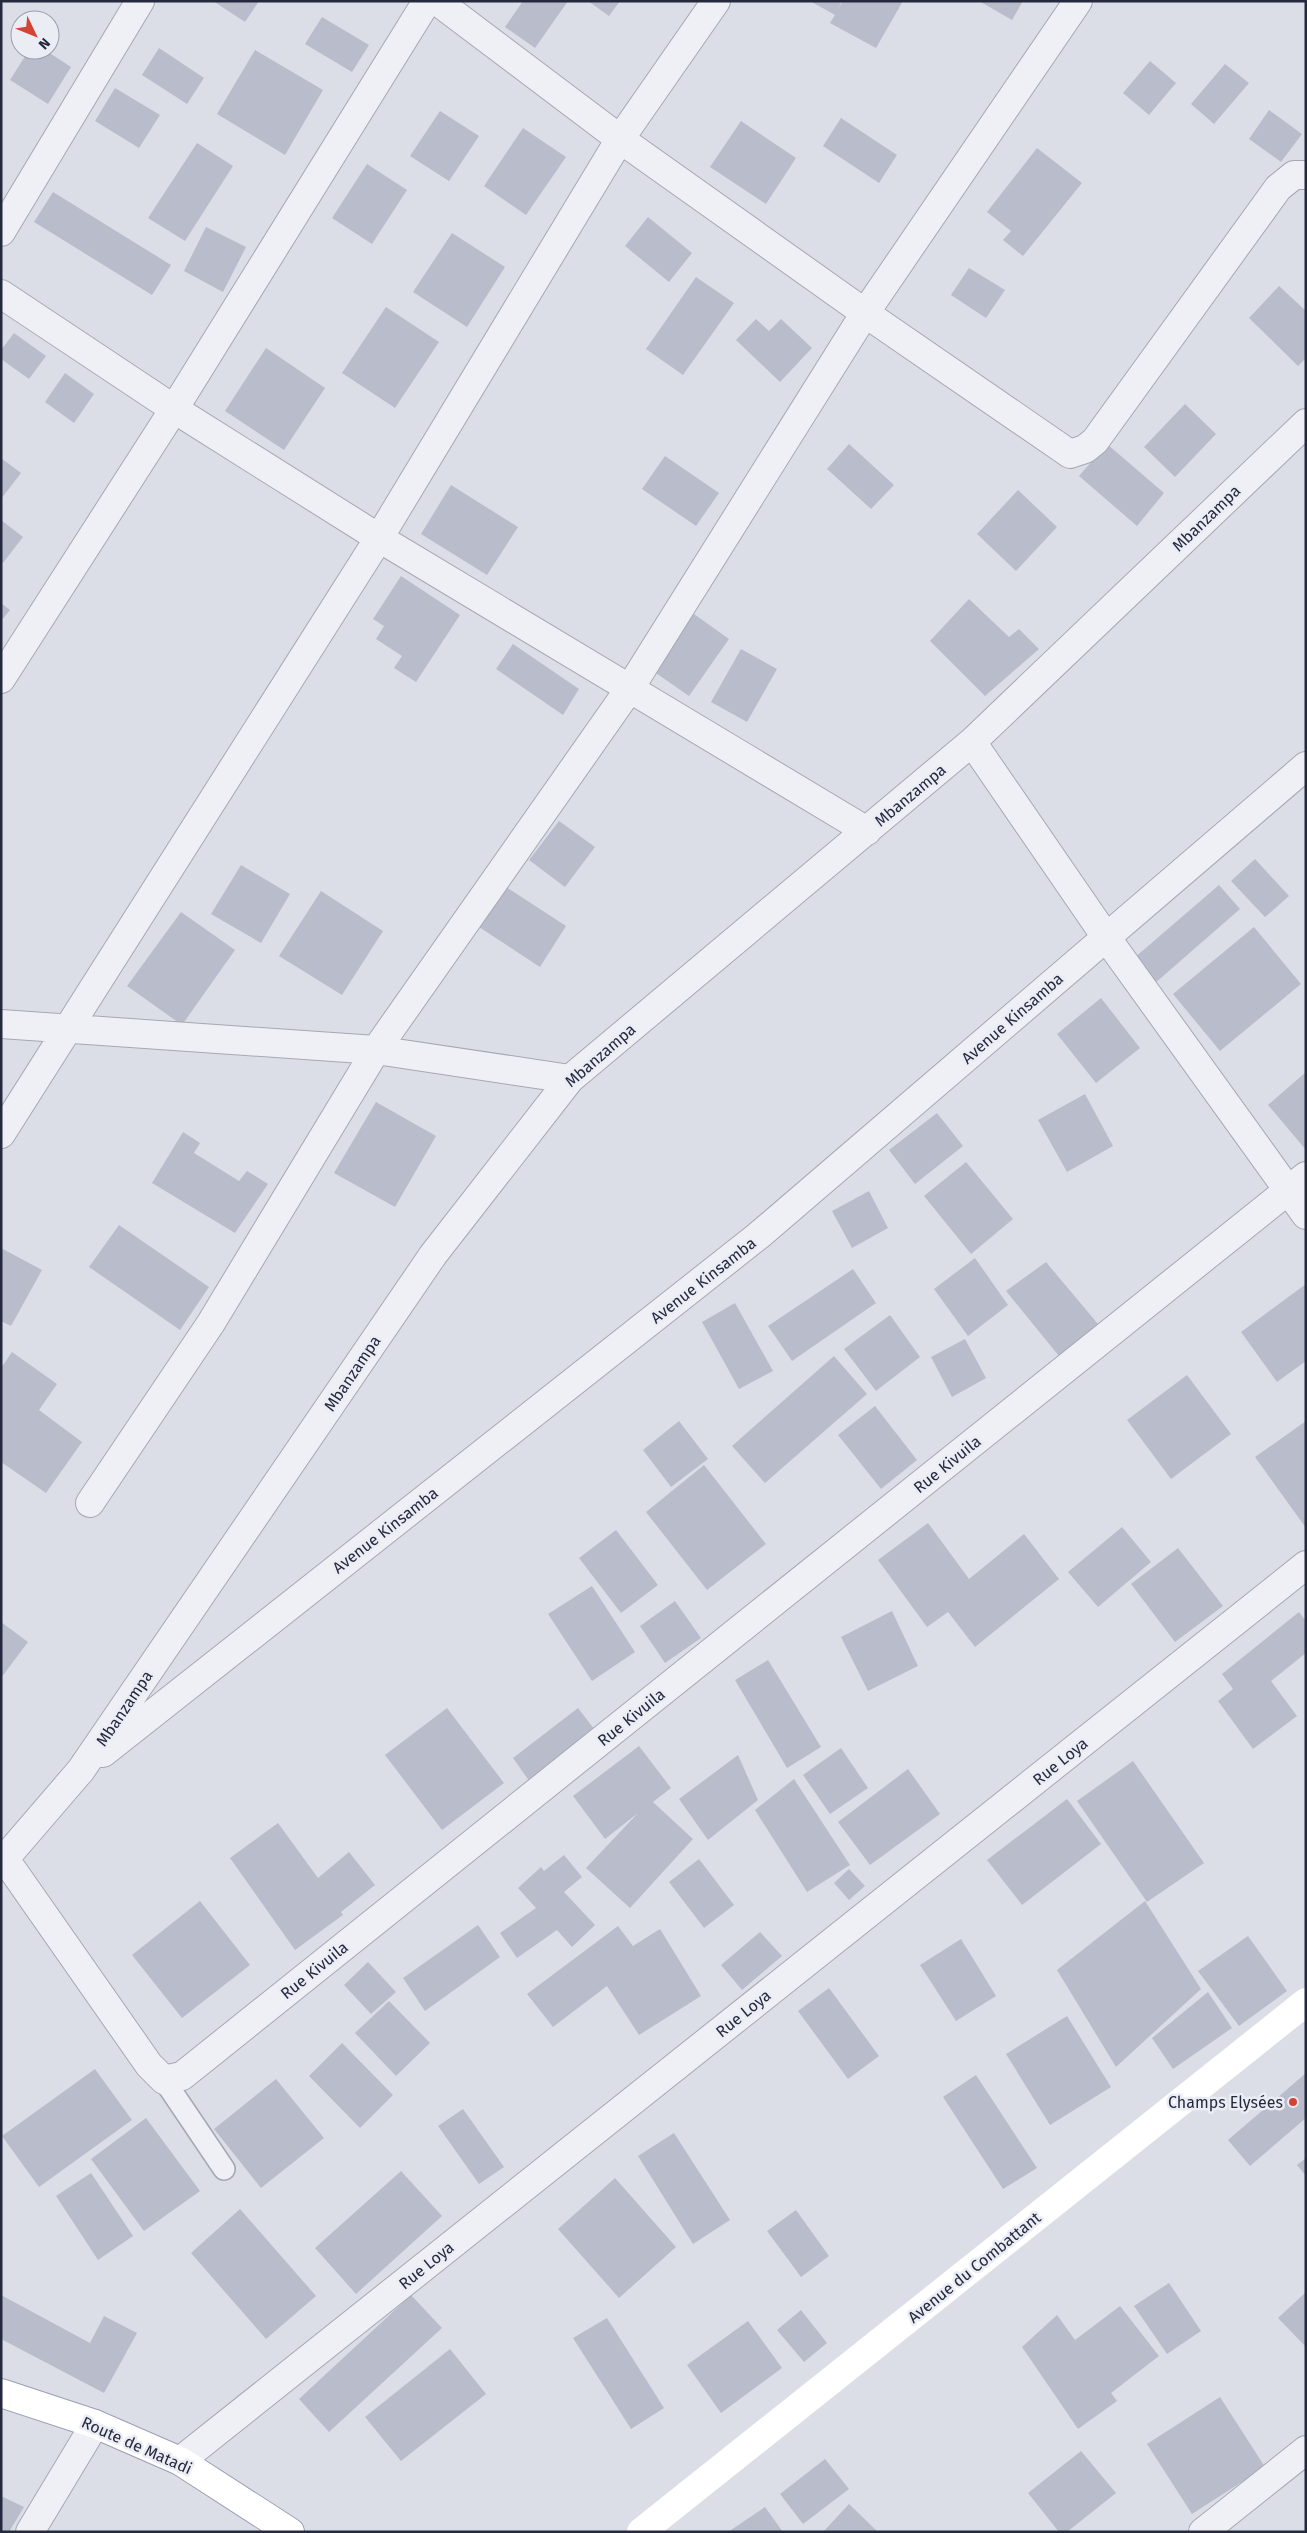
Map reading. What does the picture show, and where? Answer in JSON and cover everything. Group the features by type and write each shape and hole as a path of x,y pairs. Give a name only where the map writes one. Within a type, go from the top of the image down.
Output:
{"street":[{"path":"1,232 140,1"},
{"path":"1,679 174,409 428,1"},
{"path":"438,1 620,139 865,313 1070,454 1085,450 1094,441 1278,188 1294,175 1306,175"},
{"path":"1,1134 380,538 620,139 716,1"},
{"path":"90,1503 211,1324 376,1050 630,688 865,313 1078,1"},
{"path":"1,294 174,409 380,538 868,831"},
{"name":"Mbanzampa","path":"3,1861 81,1770 433,1254 570,1079 972,742 1306,422"},
{"path":"972,742 1106,936 1297,1183 1306,1214"},
{"name":"Avenue Kinsamba","path":"81,1770 758,1236 1306,766"},
{"path":"1,1024 376,1050 570,1079"},
{"name":"Rue Kivuila","path":"164,2080 182,2076 1297,1183"},
{"name":"Rue Loya","path":"180,2461 1306,1565"},
{"path":"3,1861 149,2065 164,2080"},
{"name":"Avenue du Combattant","path":"642,2532 1306,2002"},
{"name":"Route de Matadi","path":"1,2393 95,2424 180,2461 290,2532"},
{"path":"30,2532 95,2424"},
{"path":"1203,2532 1306,2450"}],"lane":[{"path":"164,2080 224,2169"}],"building":[{"path":"213,1 259,1 245,22"},
{"path":"523,1 568,1 535,48 505,27"},
{"path":"588,1 620,1 609,16"},
{"path":"810,1 842,1 838,9 843,1 903,1 876,48 830,23 835,15"},
{"path":"979,1 1023,1 1012,20"},
{"path":"322,17 369,45 352,72 305,44"},
{"path":"159,48 204,78 187,104 142,75"},
{"path":"255,50 323,90 285,155 217,114"},
{"path":"23,60 60,60 71,67 48,104 10,80"},
{"path":"1150,61 1176,83 1149,115 1123,93"},
{"path":"1225,64 1249,83 1214,124 1191,104"},
{"path":"115,88 160,115 139,148 95,121"},
{"path":"1269,110 1302,134 1281,162 1249,139"},
{"path":"440,111 479,136 449,181 410,156"},
{"path":"841,118 897,155 879,183 823,146"},
{"path":"741,121 796,158 766,204 710,167"},
{"path":"523,128 566,157 526,215 484,186"},
{"path":"197,143 233,166 185,241 148,218"},
{"path":"1037,148 1082,183 1023,256 1003,240 1011,231 987,212"},
{"path":"367,164 407,190 372,244 332,218"},
{"path":"53,192 171,265 152,295 34,222"},
{"path":"648,217 692,253 669,282 625,246"},
{"path":"206,227 246,247 223,292 184,271"},
{"path":"452,233 505,267 467,327 413,292"},
{"path":"969,268 1005,290 986,318 951,295"},
{"path":"696,277 734,303 683,375 646,349"},
{"path":"1279,286 1306,311 1306,358 1298,366 1249,318"},
{"path":"386,307 439,342 395,408 342,373"},
{"path":"756,319 769,331 781,319 812,348 780,382 736,340"},
{"path":"14,333 46,356 29,379 1,359 1,350"},
{"path":"266,348 325,388 284,450 225,411"},
{"path":"65,373 94,394 74,423 45,402"},
{"path":"1185,404 1216,434 1175,477 1144,447"},
{"path":"849,444 894,485 871,509 827,469"},
{"path":"1107,444 1164,493 1137,526 1079,476"},
{"path":"665,456 719,493 696,526 642,489"},
{"path":"1,458 21,473 1,499"},
{"path":"451,485 518,527 487,575 421,534"},
{"path":"1018,490 1057,527 1016,571 977,534"},
{"path":"1,520 23,537 3,563 1,561"},
{"path":"401,576 460,615 416,682 394,668 402,656 376,639 384,626 373,619"},
{"path":"969,599 1009,637 1019,629 1039,649 985,696 930,641"},
{"path":"1,603 10,610 1,621"},
{"path":"694,614 729,639 689,696 653,671"},
{"path":"513,644 579,689 563,715 496,669"},
{"path":"741,649 777,669 747,722 711,702"},
{"path":"559,821 595,847 565,887 529,860"},
{"path":"1255,859 1289,896 1265,917 1231,881"},
{"path":"241,865 290,894 261,943 211,914"},
{"path":"1219,885 1240,909 1154,984 1133,959"},
{"path":"506,887 566,926 540,967 479,927"},
{"path":"321,891 383,931 342,995 279,956"},
{"path":"181,912 235,950 182,1025 127,986"},
{"path":"1254,927 1301,984 1220,1051 1173,994"},
{"path":"1101,998 1140,1048 1096,1083 1057,1034"},
{"path":"1306,1072 1306,1150 1268,1105"},
{"path":"1085,1094 1113,1146 1067,1172 1038,1120"},
{"path":"376,1102 436,1136 395,1207 334,1173"},
{"path":"937,1113 963,1146 915,1184 889,1150"},
{"path":"183,1132 200,1143 194,1153 239,1181 247,1171 268,1184 235,1233 152,1183"},
{"path":"966,1162 1013,1219 971,1254 924,1196"},
{"path":"869,1191 888,1228 852,1248 832,1211"},
{"path":"119,1225 209,1287 180,1330 89,1267"},
{"path":"1,1248 42,1270 11,1326 1,1321"},
{"path":"975,1258 1008,1305 968,1336 934,1289"},
{"path":"1046,1262 1098,1324 1059,1356 1006,1291"},
{"path":"853,1269 876,1303 792,1361 768,1326"},
{"path":"1306,1284 1306,1361 1277,1382 1241,1332"},
{"path":"735,1303 773,1371 739,1389 702,1322"},
{"path":"890,1315 920,1357 876,1391 844,1349"},
{"path":"965,1339 986,1378 952,1397 931,1357"},
{"path":"12,1352 57,1384 39,1410 82,1442 46,1493 1,1462 1,1368"},
{"path":"834,1356 867,1394 765,1483 732,1446"},
{"path":"1187,1375 1231,1434 1171,1479 1127,1420"},
{"path":"875,1406 917,1460 881,1489 838,1435"},
{"path":"679,1421 708,1459 671,1487 643,1450"},
{"path":"1306,1421 1306,1528 1255,1457"},
{"path":"704,1465 766,1544 707,1590 646,1512"},
{"path":"928,1523 969,1579 1024,1534 1059,1579 975,1647 948,1612 927,1627 878,1560"},
{"path":"1122,1527 1151,1562 1098,1607 1068,1572"},
{"path":"616,1530 658,1585 621,1613 579,1558"},
{"path":"1178,1548 1223,1606 1175,1642 1131,1584"},
{"path":"592,1586 635,1652 592,1681 548,1614"},
{"path":"675,1601 701,1638 665,1663 640,1626"},
{"path":"892,1611 918,1666 868,1691 841,1637"},
{"path":"1299,1612 1306,1621 1306,1653 1271,1681 1297,1716 1253,1749 1218,1701 1233,1689 1222,1674"},
{"path":"1,1622 28,1642 1,1678"},
{"path":"768,1660 821,1747 787,1768 735,1680"},
{"path":"447,1708 504,1783 442,1830 385,1755"},
{"path":"578,1708 598,1734 532,1785 513,1758"},
{"path":"639,1746 671,1788 653,1802 693,1839 630,1908 586,1868 638,1813 605,1839 573,1796"},
{"path":"841,1748 868,1788 830,1814 803,1775"},
{"path":"738,1755 758,1800 708,1840 679,1799"},
{"path":"1133,1761 1204,1863 1147,1902 1077,1801"},
{"path":"908,1769 940,1814 870,1865 838,1822"},
{"path":"794,1779 850,1865 807,1892 755,1810"},
{"path":"1067,1799 1101,1844 1022,1905 987,1860"},
{"path":"278,1823 318,1878 349,1852 375,1885 341,1912 343,1915 295,1950 230,1858"},
{"path":"564,1855 582,1877 564,1892 595,1925 572,1947 557,1930 517,1958 500,1933 536,1908 518,1888 541,1867 544,1871"},
{"path":"699,1859 734,1905 704,1928 669,1882"},
{"path":"849,1869 865,1886 849,1900 834,1883"},
{"path":"200,1901 250,1965 182,2018 132,1955"},
{"path":"1145,1901 1201,1989 1116,2067 1057,1970"},
{"path":"478,1925 500,1957 425,2011 403,1978"},
{"path":"618,1926 633,1946 660,1929 701,1996 639,2035 607,1986 553,2027 527,1994"},
{"path":"760,1932 782,1956 742,1990 721,1965"},
{"path":"1248,1936 1287,1991 1239,2026 1198,1971"},
{"path":"961,1939 996,1996 956,2021 920,1965"},
{"path":"368,1962 396,1992 371,2014 344,1985"},
{"path":"829,1988 879,2056 848,2079 798,2011"},
{"path":"1208,1992 1232,2028 1173,2069 1152,2038"},
{"path":"389,2001 430,2043 396,2076 355,2033"},
{"path":"1067,2016 1111,2087 1050,2125 1006,2054"},
{"path":"342,2043 393,2095 360,2128 309,2076"},
{"path":"95,2069 132,2120 39,2187 2,2136"},
{"path":"1306,2073 1306,2118 1250,2166 1228,2140"},
{"path":"976,2075 1037,2168 1003,2189 943,2097"},
{"path":"276,2079 324,2138 261,2188 214,2129"},
{"path":"463,2109 504,2167 479,2184 438,2126"},
{"path":"146,2118 200,2191 144,2231 91,2159"},
{"path":"674,2133 730,2220 693,2244 638,2156"},
{"path":"1306,2158 1306,2176 1297,2165"},
{"path":"401,2171 442,2216 356,2294 315,2248"},
{"path":"91,2173 133,2236 98,2260 56,2196"},
{"path":"615,2178 676,2247 619,2298 558,2229"},
{"path":"240,2209 316,2296 266,2339 191,2253"},
{"path":"796,2210 829,2256 801,2277 767,2231"},
{"path":"1169,2283 1201,2331 1167,2354 1134,2306"},
{"path":"1306,2292 1306,2347 1278,2318"},
{"path":"1,2295 90,2343 104,2316 137,2333 104,2393 1,2339"},
{"path":"411,2295 442,2328 329,2432 299,2399"},
{"path":"1120,2306 1159,2356 1111,2393 1117,2401 1078,2429 1022,2347 1057,2315 1075,2340"},
{"path":"801,2310 827,2343 804,2362 777,2330"},
{"path":"607,2318 664,2408 631,2429 573,2338"},
{"path":"748,2321 782,2368 721,2413 687,2365"},
{"path":"450,2349 486,2394 401,2461 365,2417"},
{"path":"1220,2397 1265,2467 1192,2514 1147,2444"},
{"path":"1081,2451 1116,2493 1067,2532 1059,2532 1028,2493"},
{"path":"825,2459 849,2489 803,2524 780,2494"},
{"path":"1,2496 24,2507 9,2532 1,2532"},
{"path":"849,2504 878,2532 823,2532"},
{"path":"765,2507 783,2532 728,2532"}],"place":[{"name":"Champs Elysées","path":"1293,2102"}]}
